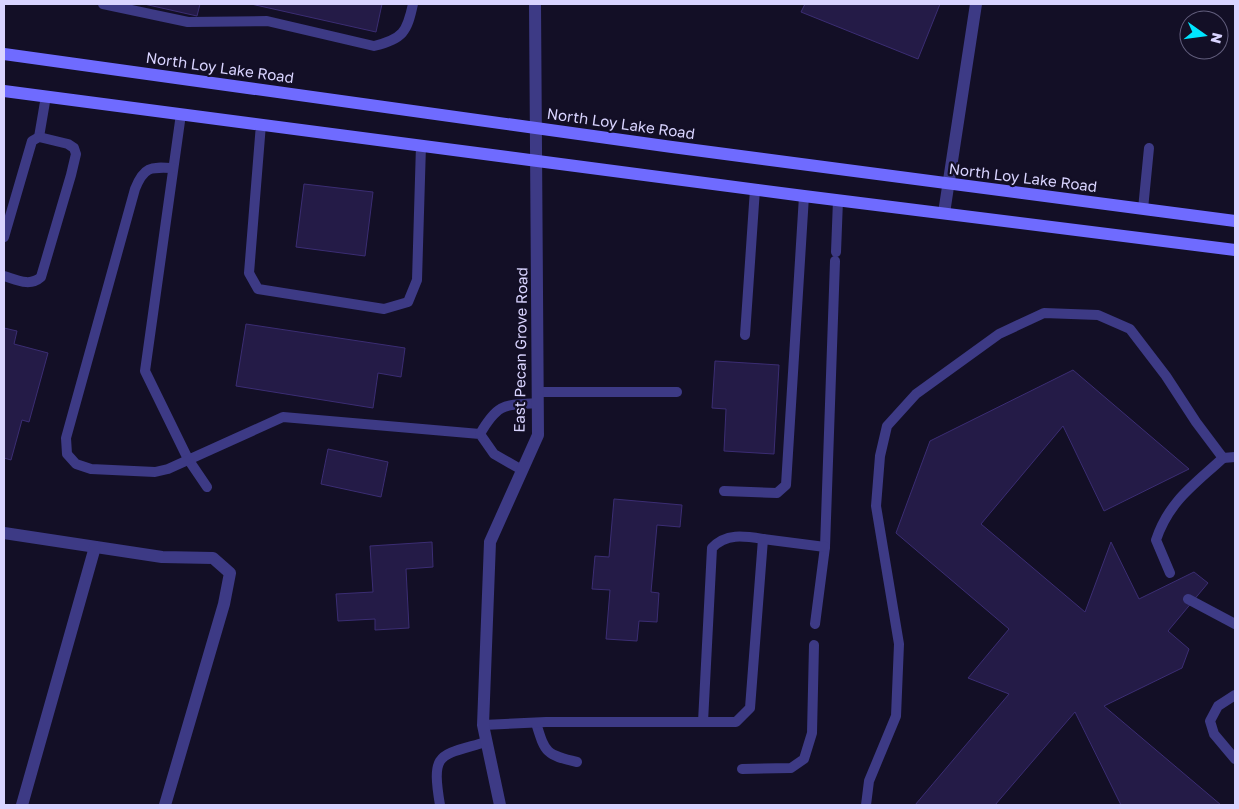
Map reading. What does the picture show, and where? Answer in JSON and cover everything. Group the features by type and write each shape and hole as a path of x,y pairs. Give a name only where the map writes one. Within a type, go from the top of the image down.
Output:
{"main road":[{"name":"North Loy Lake Road","path":"4,54 536,128 1235,221"},
{"path":"4,91 755,190 1235,250"}],"street":[{"name":"East Pecan Grove Road","path":"500,805 483,725 490,542 538,435 535,4"},
{"path":"944,213 976,4"},
{"path":"4,533 162,557 213,558 230,573 224,604 165,805"},
{"path":"22,805 95,547"}],"lane":[{"path":"103,4 188,22 267,22 374,46 391,42 404,32 410,19 413,4"},
{"path":"39,137 46,96"},
{"path":"181,114 146,371 188,459 207,487"},
{"path":"261,124 249,273 258,289 384,309 408,302 417,280 421,145"},
{"path":"4,237 32,141 39,137 68,144 74,148 76,154 71,175 42,277 36,282 26,283 4,276"},
{"path":"1143,209 1149,148"},
{"path":"174,168 151,167 140,175 135,189 66,438 67,454 76,464 91,468 155,472 168,469 284,417 480,434"},
{"path":"745,335 755,190"},
{"path":"724,491 777,493 786,485 804,196"},
{"path":"815,624 826,547 838,200"},
{"path":"866,805 869,781 896,716 899,644 876,506 880,456 887,426 916,394 999,334 1044,313 1098,315 1130,329 1166,376 1196,422 1223,458"},
{"path":"480,434 492,415 508,405 538,397 677,392"},
{"path":"480,434 494,454 522,470"},
{"path":"1170,573 1156,540 1161,524 1178,499 1223,458 1235,458"},
{"path":"703,722 712,548 719,540 742,535 826,547"},
{"path":"483,725 536,722 736,722 750,708 763,539"},
{"path":"1188,599 1235,624"},
{"path":"742,770 791,768 804,758 812,733 814,645"},
{"path":"1235,695 1218,706 1210,721 1214,734 1235,759"},
{"path":"536,722 543,746 555,757 577,762"},
{"path":"440,805 436,783 438,764 441,759 448,754 486,742"}],"building":[{"path":"144,4 200,4 197,16"},
{"path":"251,4 382,4 376,32"},
{"path":"805,4 940,4 918,59 801,12"},
{"path":"304,184 373,192 365,256 296,247"},
{"path":"246,324 405,348 401,377 378,373 373,408 236,386"},
{"path":"4,328 17,331 14,344 48,353 29,422 22,420 11,460 4,458"},
{"path":"715,361 779,365 774,454 724,451 726,409 712,408"},
{"path":"1073,370 1189,469 1104,511 1063,426 981,524 1085,612 1111,542 1139,599 1194,572 1208,583 1168,631 1189,649 1182,668 1104,706 1221,805 1121,805 1075,712 995,805 915,805 1009,694 968,678 1009,629 896,533 930,441"},
{"path":"328,449 388,462 381,497 321,484"},
{"path":"614,499 682,505 680,527 657,525 651,592 659,593 657,622 639,621 637,641 606,639 610,590 592,589 595,556 609,557"},
{"path":"432,542 433,567 406,569 409,628 375,630 375,619 338,621 336,594 373,592 370,546"}]}
